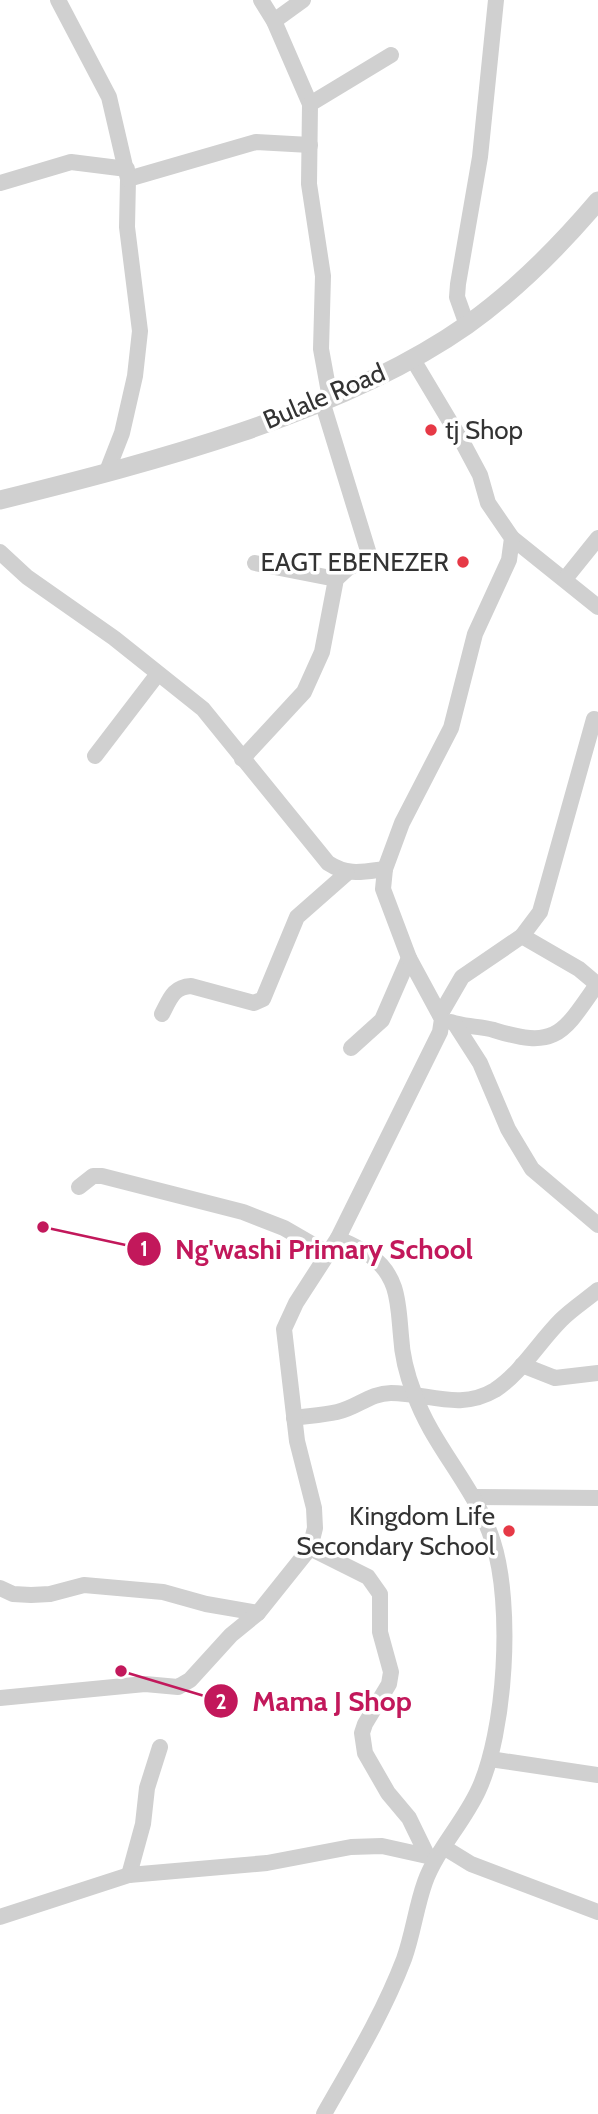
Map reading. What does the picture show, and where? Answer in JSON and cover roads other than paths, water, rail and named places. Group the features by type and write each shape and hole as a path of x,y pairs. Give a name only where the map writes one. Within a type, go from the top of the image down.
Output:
{"street":[{"path":"58,0 108,97 127,174 127,227 140,331 135,376 122,433 106,474"},
{"path":"243,759 304,692 322,652 336,579 348,568 367,560 369,554 326,400 321,349 323,276 309,184 310,104 274,21 261,0"},
{"path":"274,21 303,0"},
{"path":"467,325 457,297 458,284 480,157 496,0"},
{"path":"310,104 391,55"},
{"path":"0,183 71,162 127,174 256,142 310,145"},
{"name":"Bulale Road","path":"0,500 106,474 199,445 326,400 412,358 467,325 531,273 598,201"},
{"path":"412,358 480,475 488,503 512,538 598,607"},
{"path":"512,538 509,560 467,656 451,728 402,823 384,869 383,889 409,958 446,1019 480,1063 508,1129 532,1169 598,1224"},
{"path":"565,579 598,538"},
{"path":"0,552 27,578 114,638 217,722 243,759 328,863 347,873 384,869"},
{"path":"255,562 336,579"},
{"path":"95,756 157,675"},
{"path":"2,1703 49,1691 145,1684 178,1687 190,1680 225,1641 258,1612 310,1548 315,1528 314,1508 294,1418 284,1329 296,1303 338,1238 429,1057 463,977 522,936 540,912 594,719"},
{"path":"162,1014 174,991 181,987 191,986 254,1003 263,999 297,917 347,873"},
{"path":"446,1019 510,1037 532,1040 548,1038 563,1029 598,983 522,936"},
{"path":"351,1048 382,1020 409,958"},
{"path":"79,1187 93,1177 102,1177 243,1212 284,1228 329,1254"},
{"path":"324,2114 384,2007 405,1956 425,1882 436,1854 465,1817 491,1759 503,1665 503,1597 493,1540 473,1497 428,1423 414,1394 405,1362 399,1300 394,1284 370,1256 338,1238"},
{"path":"294,1418 336,1412 372,1395 414,1394 438,1401 475,1398 497,1388 522,1365 564,1318 598,1290"},
{"path":"522,1365 555,1378 598,1373"},
{"path":"473,1497 598,1499"},
{"path":"310,1548 368,1577 380,1594 380,1632 391,1672 389,1684 362,1733 365,1754 388,1793 436,1854"},
{"path":"0,1588 13,1594 31,1595 50,1594 84,1585 163,1592 224,1608 258,1612"},
{"path":"129,1875 143,1824 147,1788 160,1747"},
{"path":"491,1759 598,1775"},
{"path":"0,1917 129,1875 267,1863 351,1847 382,1846 436,1854 471,1864 598,1912"}],"place":[{"name":"tj Shop","path":"431,430"},
{"name":"EAGT EBENEZER","path":"463,562"},
{"name":"Ng'washi Primary School","path":"43,1227"},
{"name":"Kingdom Life Secondary School","path":"509,1531"},
{"name":"Mama J Shop","path":"121,1671"}]}
